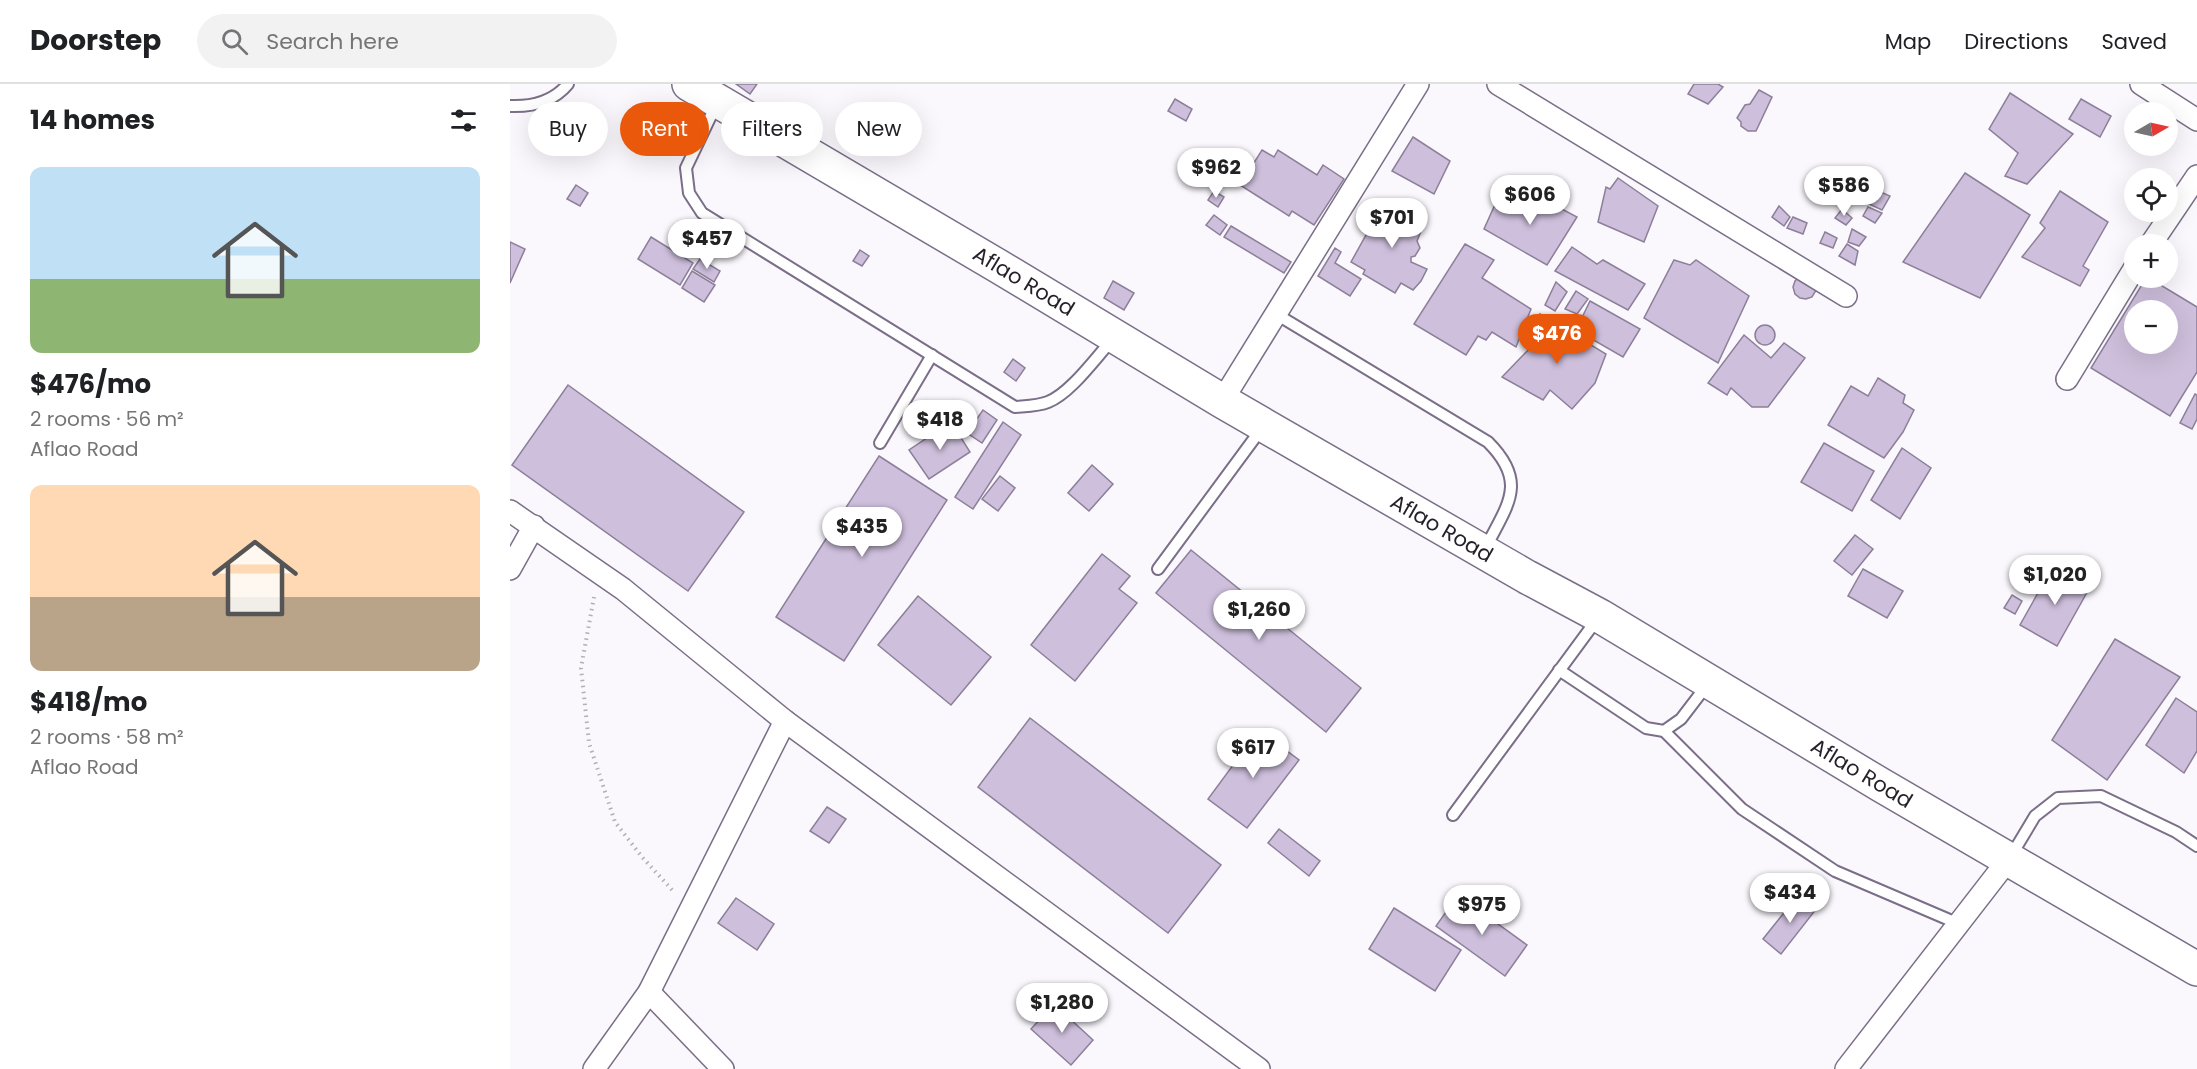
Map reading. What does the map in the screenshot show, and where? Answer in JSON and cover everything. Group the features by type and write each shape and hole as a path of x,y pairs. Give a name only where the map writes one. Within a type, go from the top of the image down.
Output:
{"highway":[{"name":"Aflao Road","path":"689,84 1222,401 1600,616 2008,860 2197,969"}],"street":[{"path":"1222,401 1418,84"},
{"path":"1498,84 1846,296"},
{"path":"2141,84 2197,120"},
{"path":"2158,234 2197,176"},
{"path":"2067,379 2124,285"},
{"path":"510,511 599,572 785,721 1259,1069"},
{"path":"510,569 534,526"},
{"path":"594,1069 649,992 785,721"},
{"path":"1846,1069 2008,860"},
{"path":"649,992 723,1069"}],"lane":[{"path":"510,107 540,104 558,94 568,84"},
{"path":"718,101 686,168 689,193 702,213 1016,407 1035,406 1050,401 1066,391 1115,336"},
{"path":"1276,314 1488,442 1502,456 1511,473 1512,486 1509,500 1484,552"},
{"path":"880,443 932,355"},
{"path":"1158,569 1264,425"},
{"path":"1453,815 1600,616"},
{"path":"1559,670 1646,728 1664,731 1742,809 1834,872 1959,924"},
{"path":"1664,731 1681,719 1709,682"},
{"path":"2008,860 2035,816 2058,798 2101,796 2176,832 2197,846"}],"path":[{"path":"599,572 581,668 589,743 615,822 642,857 691,909"}],"building":[{"path":"736,84 757,84 750,94"},
{"path":"1694,84 1718,84 1723,87 1708,104 1688,94"},
{"path":"1759,90 1772,97 1756,131 1748,131 1741,126 1737,118"},
{"path":"2010,93 2073,134 2027,184 2005,176 2018,153 1989,129"},
{"path":"1175,99 1192,109 1186,121 1168,111"},
{"path":"2081,99 2111,116 2100,137 2069,119"},
{"path":"1413,137 1450,161 1434,194 1392,171"},
{"path":"1262,150 1274,157 1278,150 1317,175 1323,165 1344,179 1314,225 1292,211 1289,216 1240,185"},
{"path":"1965,173 2030,215 1980,298 1903,262"},
{"path":"1618,178 1658,206 1644,242 1598,222 1606,187 1610,189"},
{"path":"576,185 588,193 580,206 567,199"},
{"path":"1502,189 1540,211 1545,200 1577,217 1547,265 1484,229"},
{"path":"1876,190 1890,196 1882,210 1869,204"},
{"path":"1214,191 1224,197 1218,207 1208,200"},
{"path":"2060,191 2108,222 2083,266 2089,270 2080,286 2022,257 2045,228 2040,223"},
{"path":"1386,199 1425,221 1417,241 1420,248 1415,256 1411,257 1411,262 1427,269 1413,290 1401,283 1395,293 1363,274 1365,270 1351,262"},
{"path":"1779,206 1790,217 1784,226 1772,217"},
{"path":"1868,207 1882,213 1875,223 1863,216"},
{"path":"1842,209 1852,218 1846,225 1835,218"},
{"path":"1214,215 1227,225 1220,235 1206,225"},
{"path":"1793,217 1807,223 1803,234 1787,228"},
{"path":"1231,226 1291,262 1284,273 1224,237"},
{"path":"1852,229 1866,237 1859,246 1848,242"},
{"path":"1825,232 1837,238 1833,248 1820,243"},
{"path":"651,237 693,263 680,285 638,259"},
{"path":"510,242 525,249 510,283"},
{"path":"1465,244 1494,260 1482,278 1531,309 1516,347 1492,332 1486,340 1478,336 1466,355 1414,324"},
{"path":"1847,244 1858,251 1855,265 1839,256"},
{"path":"1572,247 1597,264 1603,260 1645,284 1628,310 1555,271"},
{"path":"1335,248 1341,252 1335,263 1361,279 1350,296 1318,276"},
{"path":"860,250 869,256 862,266 853,261"},
{"path":"700,259 720,271 714,282 693,269"},
{"path":"1674,260 1690,265 1696,260 1749,296 1718,363 1644,318"},
{"path":"692,271 715,285 704,302 682,288"},
{"path":"1799,277 1818,287 1812,297 1800,298 1795,294 1793,287"},
{"path":"1113,281 1134,293 1124,310 1104,298"},
{"path":"1556,282 1567,292 1555,311 1545,305"},
{"path":"2140,288 2166,288 2197,307 2197,372 2170,416 2091,368 2124,314 2124,354 2178,354 2178,300 2133,300"},
{"path":"1576,291 1588,299 1577,314 1565,309"},
{"path":"1590,301 1640,329 1623,357 1576,330"},
{"path":"1540,314 1606,354 1595,383 1572,409 1550,390 1543,400 1502,377 1532,346"},
{"path":"1765,325 1772,328 1775,335 1772,342 1765,345 1758,342 1755,335 1758,328"},
{"path":"1744,335 1771,358 1784,343 1805,358 1768,407 1752,407 1731,388 1727,395 1708,383"},
{"path":"1013,359 1025,368 1016,381 1004,372"},
{"path":"1878,378 1905,395 1903,403 1914,410 1903,432 1884,458 1828,425 1851,386 1868,396"},
{"path":"568,385 744,512 688,591 512,465"},
{"path":"2195,394 2197,395 2197,419 2192,429 2180,423"},
{"path":"983,410 997,420 982,443 967,433"},
{"path":"951,422 970,452 929,479 909,450"},
{"path":"1003,422 1021,435 973,509 955,497"},
{"path":"1824,443 1874,471 1852,511 1801,482"},
{"path":"1902,448 1931,468 1900,519 1871,500"},
{"path":"879,456 947,500 844,661 776,617"},
{"path":"1092,465 1113,484 1089,511 1068,493"},
{"path":"1000,476 1015,488 998,511 982,499"},
{"path":"1855,535 1873,549 1852,575 1834,561"},
{"path":"1191,550 1361,688 1326,732 1156,593"},
{"path":"1102,554 1130,576 1119,589 1137,603 1075,681 1031,645"},
{"path":"2053,566 2090,587 2057,646 2020,625"},
{"path":"1863,569 1903,591 1887,618 1848,596"},
{"path":"2012,595 2022,601 2015,614 2004,608"},
{"path":"918,596 991,657 951,705 878,645"},
{"path":"2115,639 2180,677 2107,780 2052,740"},
{"path":"2176,698 2197,712 2197,751 2184,773 2146,745"},
{"path":"1030,718 1221,865 1168,933 978,787"},
{"path":"1259,730 1299,760 1247,828 1208,799"},
{"path":"827,807 846,819 829,843 810,831"},
{"path":"1279,829 1320,861 1309,876 1268,843"},
{"path":"1799,894 1817,908 1781,954 1763,939"},
{"path":"1458,895 1527,945 1505,976 1436,926"},
{"path":"736,898 774,924 757,950 718,923"},
{"path":"1394,908 1461,950 1435,991 1369,949"},
{"path":"1054,1004 1093,1040 1071,1065 1031,1029"}]}
